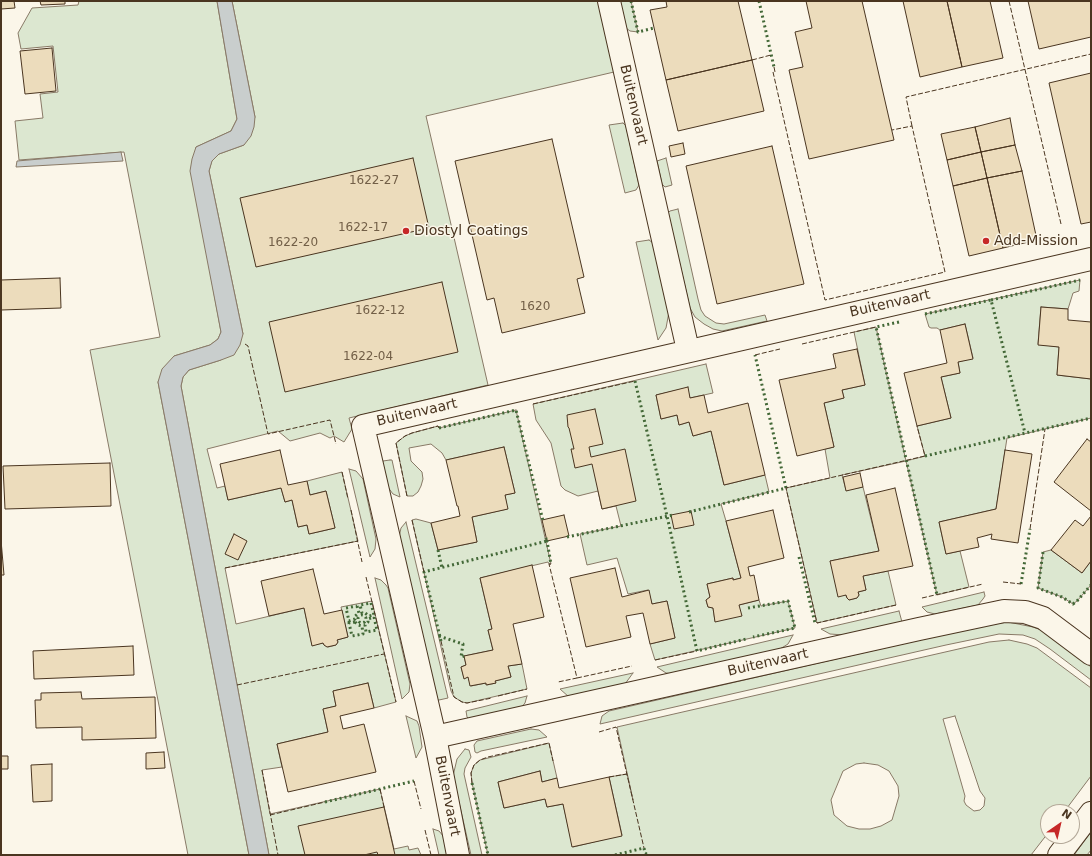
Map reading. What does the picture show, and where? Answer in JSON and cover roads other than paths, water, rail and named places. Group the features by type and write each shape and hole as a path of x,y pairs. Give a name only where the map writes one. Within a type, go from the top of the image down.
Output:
{"street":[{"name":"Buitenvaart","path":"609,1 688,350"},
{"name":"Buitenvaart","path":"458,855 435,737 363,426 1091,258"},
{"name":"Buitenvaart","path":"435,737 1004,611 1025,612 1043,618 1091,654"},
{"path":"1059,855 1091,813"}],"place":[{"name":"Diostyl Coatings","path":"406,231"},
{"name":"Add-Mission","path":"986,241"}]}
